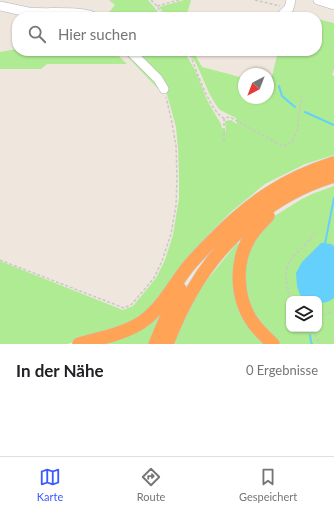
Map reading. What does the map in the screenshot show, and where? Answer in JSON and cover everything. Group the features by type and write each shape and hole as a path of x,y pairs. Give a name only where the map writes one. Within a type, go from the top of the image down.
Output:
{"highway":[{"path":"79,344 107,337 133,328 162,303 196,257 237,217 263,197 291,180 334,163"},
{"path":"167,344 192,290 218,254 230,241 250,222 271,206 292,193 334,176"},
{"path":"273,344 254,324 246,309 241,295 239,268 243,252 249,238 261,222 292,193"},
{"path":"155,344 170,309 180,291 197,262 213,240"}],"street":[{"path":"318,0 334,5"},
{"path":"284,12 290,4"},
{"path":"0,6 29,12"},
{"path":"135,56 158,79 164,89"}],"path":[{"path":"151,0 161,12"},
{"path":"157,6 179,0"},
{"path":"255,0 290,4"},
{"path":"190,56 208,97 218,114 224,118 230,117 282,146 292,142 297,130 302,96"},
{"path":"0,260 124,308 132,304 154,278 162,261 171,234 176,206 176,146 164,89"},
{"path":"224,118 224,141"},
{"path":"290,296 287,280 288,264 315,233"},
{"path":"322,315 334,311"},
{"path":"315,332 320,344"}],"green space":[{"path":"109,0 148,0 158,12 109,12 115,5"},
{"path":"184,0 191,0 187,12 163,12 159,7"},
{"path":"322,20 334,23 334,69 332,75 334,76 334,155 305,164 265,184 231,212 210,233 194,252 151,311 120,329 67,344 0,344 0,261 123,310 133,306 156,278 165,260 173,235 179,198 178,148 176,127 166,91 136,56 187,56 196,72 208,102 222,128 226,131 225,121 231,120 237,124 236,118 220,110 216,105 191,56 196,56 202,67 238,76 238,104 274,104 274,68 277,56 322,56"},
{"path":"12,50 12,56 119,56 127,64 47,64 41,69 0,69 0,52"},
{"path":"127,56 132,56 159,83 164,95"},
{"path":"334,186 334,344 278,344 259,325 244,291 248,248 273,217 302,199"},
{"path":"237,243 241,245 236,271 268,344 174,344 181,326 199,290"},
{"path":"163,310 148,344 91,344"}],"water":[{"path":"321,243 331,244 334,246 334,298 322,303 322,296 300,295 297,286 296,273 302,262"}],"waterway":[{"path":"279,86 282,96 295,107"},
{"path":"305,112 334,125"},
{"path":"325,244 334,198"},
{"path":"310,335 312,344"}]}
